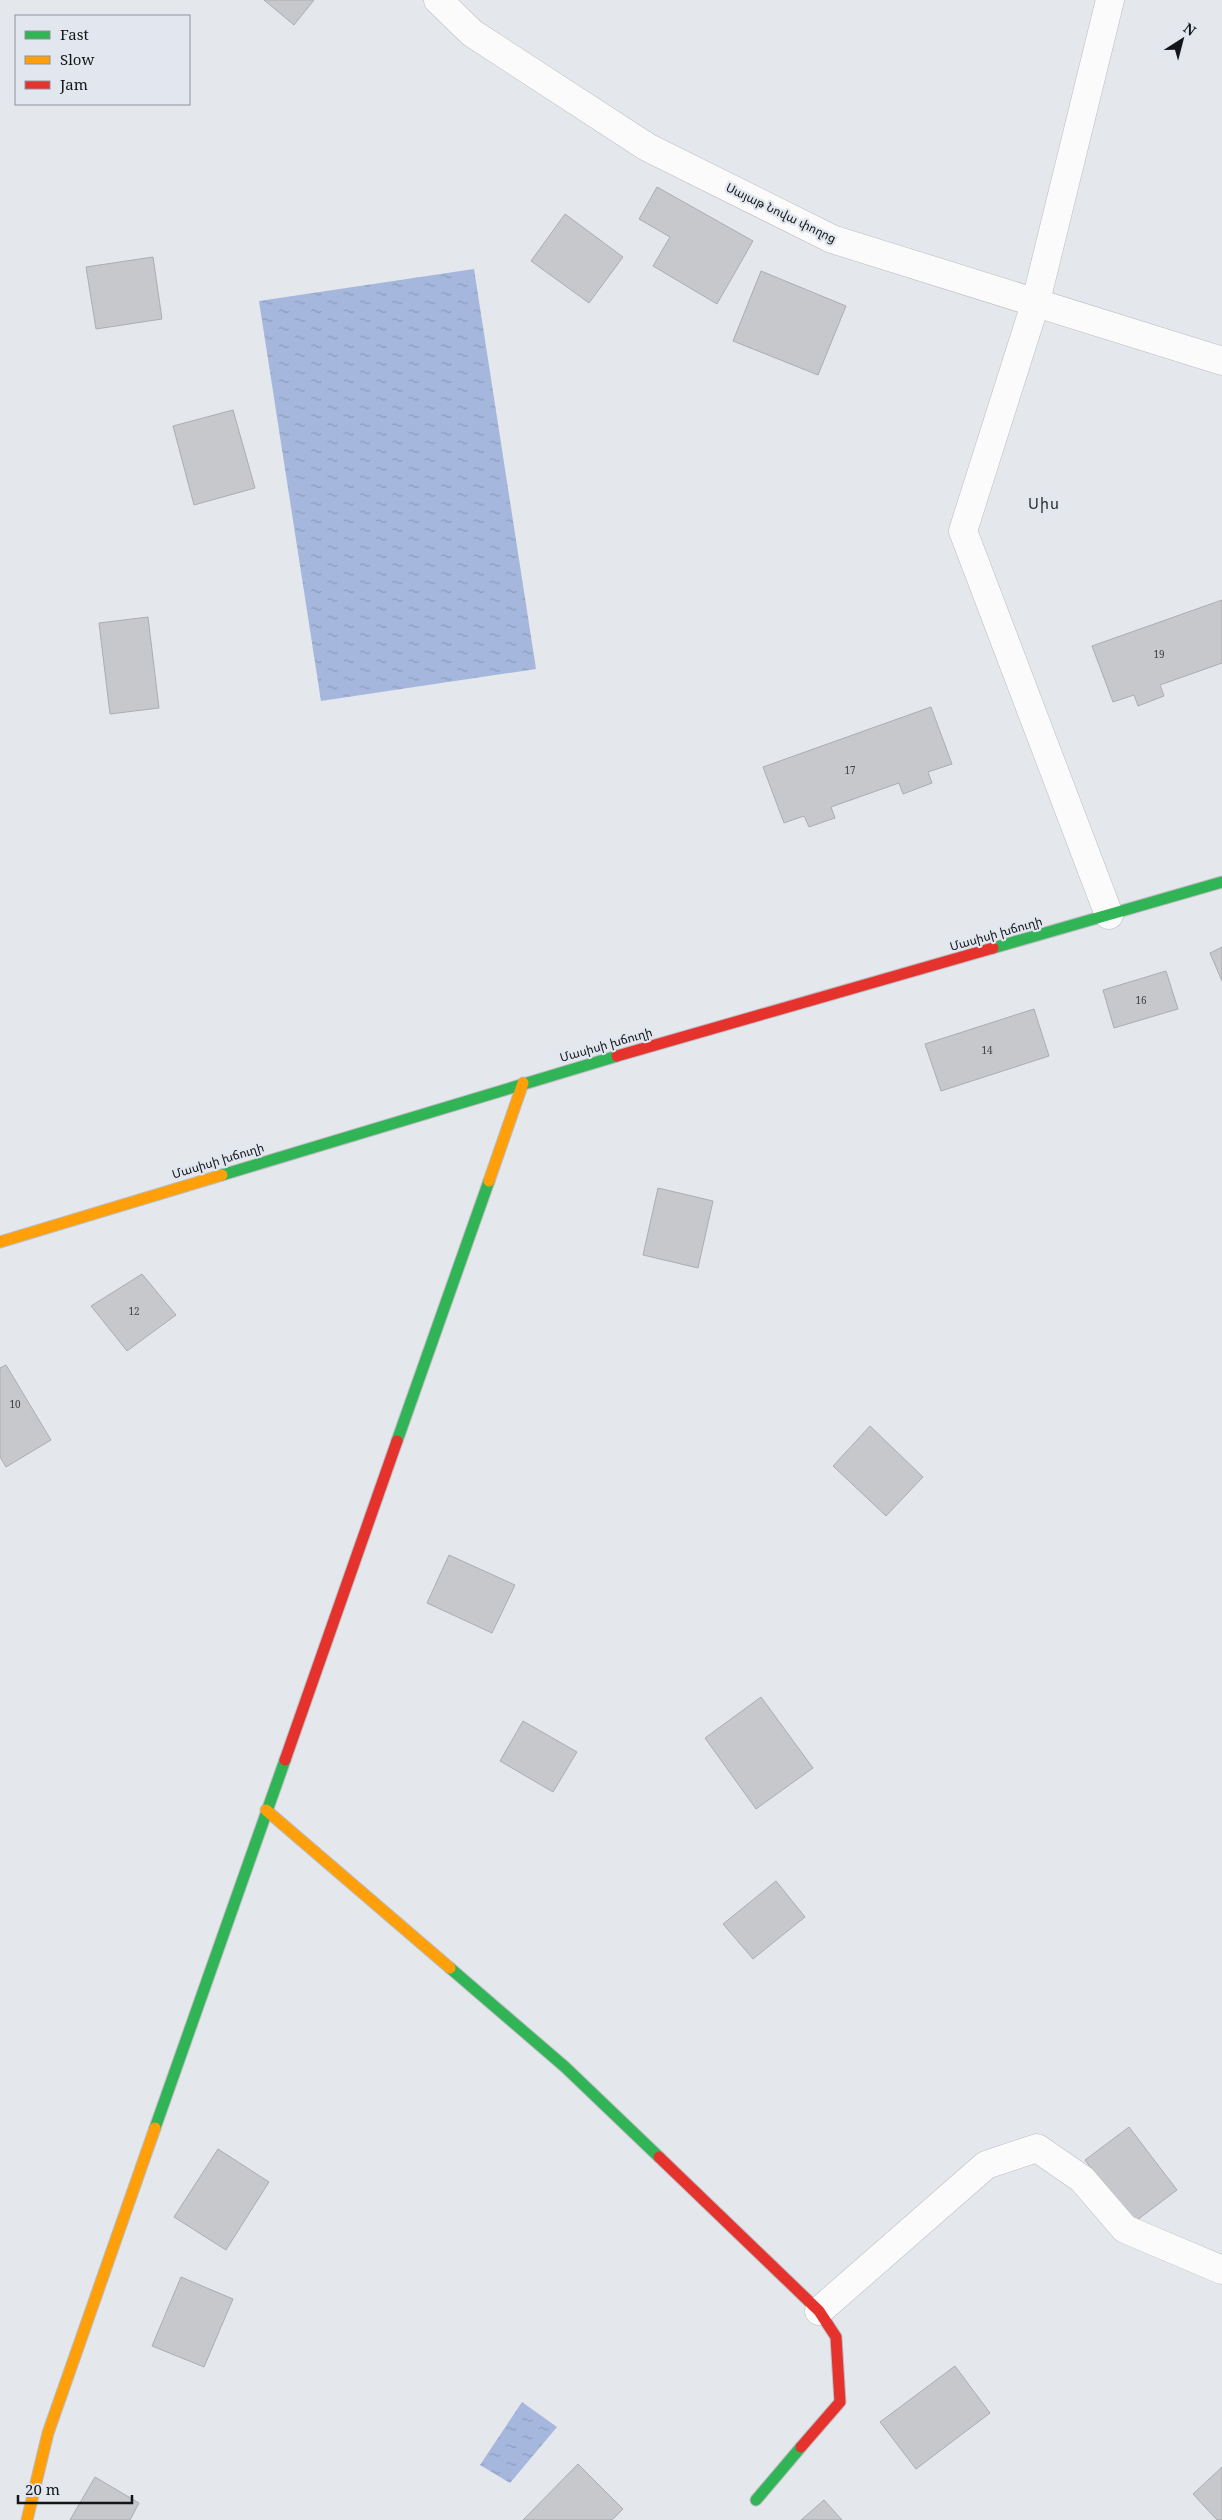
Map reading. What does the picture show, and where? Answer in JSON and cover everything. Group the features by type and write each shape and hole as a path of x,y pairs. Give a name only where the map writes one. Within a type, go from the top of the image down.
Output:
{"street":[{"name":"Սայաթ Նովա փողոց","path":"438,0 472,33 647,147 832,239 1036,301 1222,361"},
{"path":"1109,915 963,531 1036,301 1110,0"},
{"name":"Մասիսի խճուղի","path":"0,1242 523,1083 1222,882"},
{"path":"27,2520 48,2433 523,1083"},
{"path":"266,1810 564,2067 819,2312 836,2337 840,2402 756,2500"},
{"path":"819,2312 986,2165 1037,2148 1082,2179 1125,2229 1222,2270"}],"water":[{"path":"474,269 536,669 321,701 259,301"},
{"path":"522,2402 557,2427 510,2483 480,2465"}],"building":[{"path":"264,0 314,0 294,25"},
{"path":"657,187 753,241 717,304 653,266 670,237 639,219"},
{"path":"565,214 623,257 589,303 531,261"},
{"path":"153,257 162,319 96,329 86,267"},
{"path":"761,271 846,306 818,375 733,341"},
{"path":"233,410 255,488 194,505 173,426"},
{"path":"1222,600 1222,663 1160,685 1164,696 1138,706 1134,695 1113,702 1092,646"},
{"path":"148,617 159,708 110,714 99,623"},
{"path":"931,707 952,764 928,772 932,783 903,794 899,783 831,807 835,818 809,827 804,816 784,823 763,767"},
{"path":"1222,947 1222,981 1210,953"},
{"path":"1166,971 1178,1009 1114,1028 1103,990"},
{"path":"1034,1009 1049,1056 941,1091 925,1044"},
{"path":"658,1188 713,1201 698,1268 643,1255"},
{"path":"142,1274 176,1315 127,1351 91,1306"},
{"path":"6,1365 51,1440 6,1467 0,1457 0,1368"},
{"path":"870,1426 923,1477 886,1516 833,1466"},
{"path":"449,1555 515,1585 492,1633 427,1603"},
{"path":"761,1697 813,1768 756,1809 705,1738"},
{"path":"523,1721 577,1752 553,1792 500,1761"},
{"path":"776,1881 805,1917 753,1959 723,1924"},
{"path":"1129,2127 1177,2190 1133,2223 1085,2160"},
{"path":"218,2149 269,2182 226,2250 174,2217"},
{"path":"181,2277 233,2299 204,2367 152,2346"},
{"path":"955,2366 990,2413 916,2469 880,2422"},
{"path":"578,2464 623,2509 612,2520 523,2520"},
{"path":"1222,2467 1222,2520 1217,2520 1193,2494"},
{"path":"95,2477 139,2503 130,2520 70,2520"},
{"path":"824,2500 842,2520 801,2520"}],"traffic: fast":[{"path":"993,948 1222,882"},
{"path":"222,1175 617,1056"},
{"path":"397,1441 489,1181"},
{"path":"155,2128 285,1760"},
{"path":"450,1968 565,2067 659,2157"},
{"path":"756,2500 801,2447"}],"traffic: slow":[{"path":"489,1181 523,1083"},
{"path":"0,1242 222,1175"},
{"path":"266,1810 450,1968"},
{"path":"27,2520 48,2433 155,2128"}],"traffic: jam":[{"path":"617,1056 993,948"},
{"path":"285,1760 397,1441"},
{"path":"659,2157 819,2311 836,2337 840,2402 801,2447"}],"district":[{"name":"Սիս","path":"1044,504"}]}
